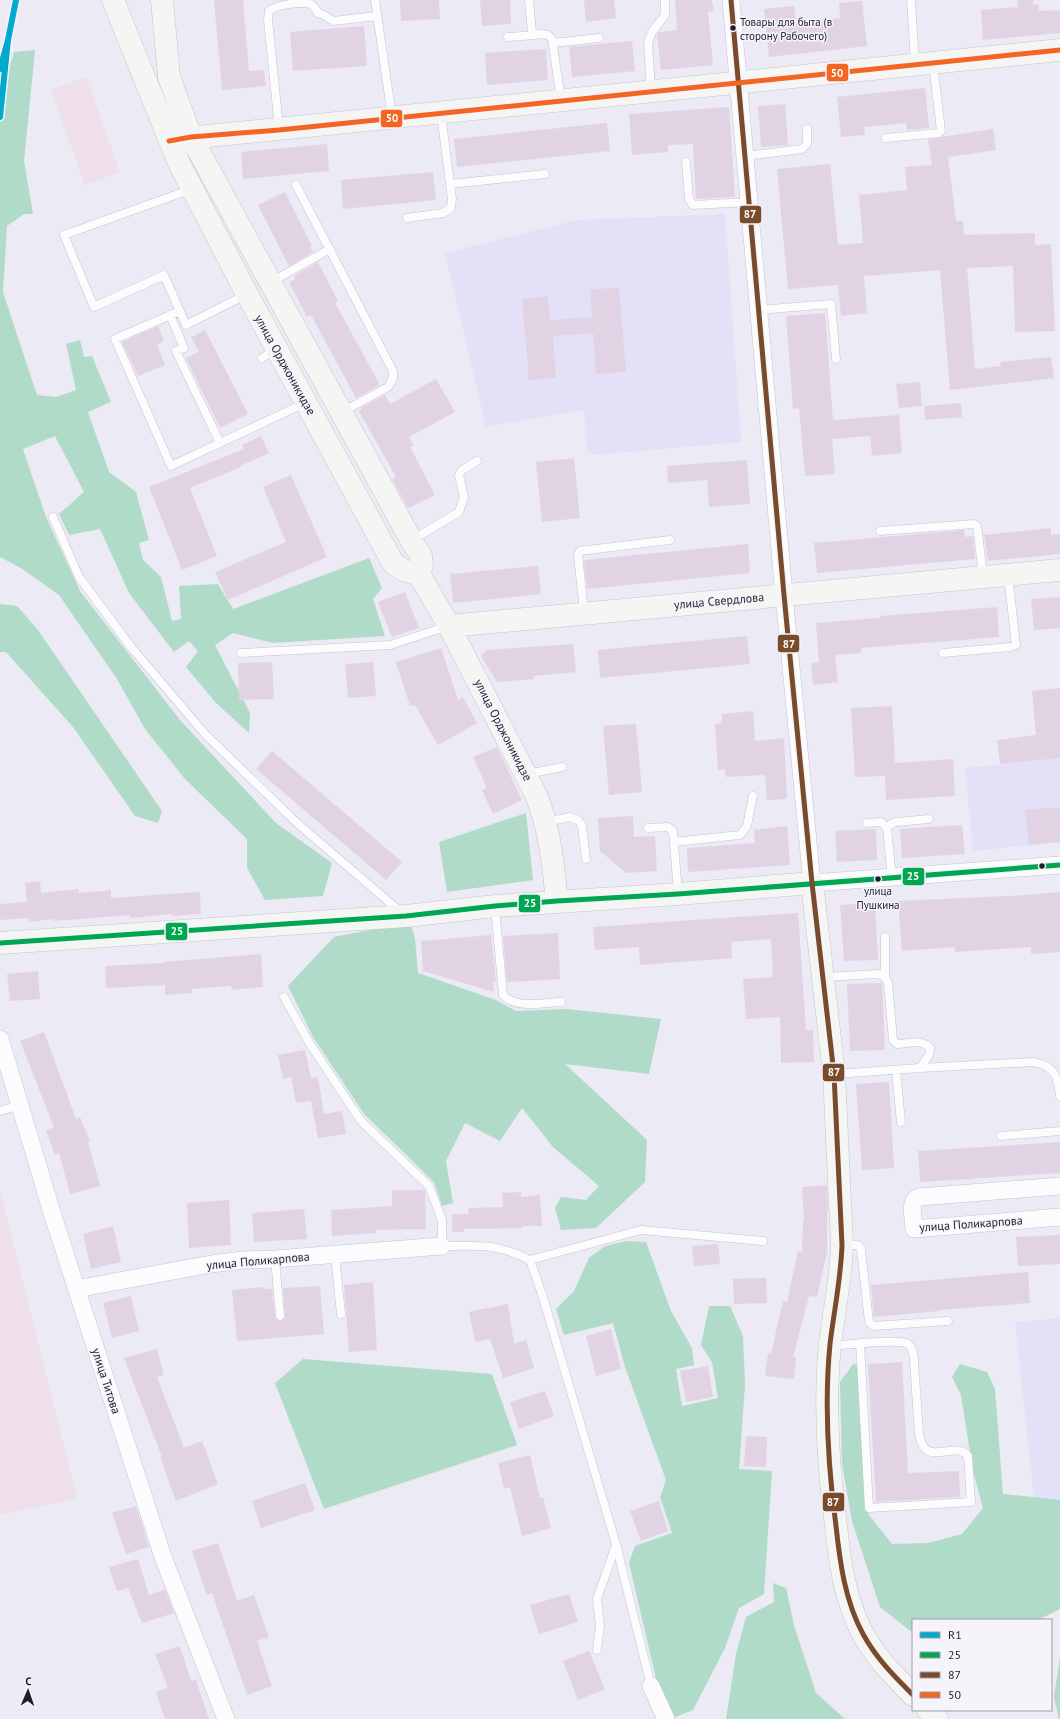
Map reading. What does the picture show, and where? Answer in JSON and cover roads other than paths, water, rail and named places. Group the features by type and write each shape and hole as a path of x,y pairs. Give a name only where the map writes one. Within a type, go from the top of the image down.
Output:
{"street":[{"name":"улица Орджоникидзе","path":"113,0 169,141 247,294 270,353 306,402 393,563 402,570 411,572 417,571 449,626 526,774 546,822 557,901"},
{"path":"162,0 168,77 191,137 421,556 422,566 417,571"},
{"path":"731,0 791,670 812,883 834,1074 842,1264 830,1346 828,1413 831,1492 843,1579 857,1622 868,1643 888,1670 912,1694"},
{"path":"169,141 191,137 280,130 1060,50"},
{"name":"улица Свердлова","path":"449,626 1060,570"},
{"path":"0,943 406,916 557,901 678,894 1060,865"},
{"name":"улица Титова","path":"0,1039 76,1289 163,1557 226,1719"},
{"name":"улица Поликарпова","path":"1060,1186 919,1197 915,1199 912,1207 914,1229 1060,1216"},
{"name":"улица Поликарпова","path":"76,1289 211,1264 244,1260 275,1260 442,1246"},
{"path":"651,1686 666,1719"},
{"path":"929,1711 937,1719"}],"lane":[{"path":"375,0 392,118"},
{"path":"529,0 531,30 532,33 537,35"},
{"path":"651,92 648,43 652,32 665,15 666,0"},
{"path":"886,138 938,133 941,131 924,64 911,0"},
{"path":"280,130 268,15 269,11 278,6 310,2 318,13 333,21 377,16"},
{"path":"508,37 548,35 552,39 561,101"},
{"path":"553,43 599,38"},
{"path":"407,218 440,214 449,210 452,199 441,113"},
{"path":"745,156 802,149 807,144 807,130"},
{"path":"686,162 689,199 693,205 749,202"},
{"path":"450,184 545,174"},
{"path":"296,185 392,367 394,374 388,387 341,412"},
{"path":"193,189 64,235 94,308 164,275 186,325 247,294"},
{"path":"271,282 330,249"},
{"path":"758,310 831,304 836,359"},
{"path":"180,311 115,339 170,466 306,402"},
{"path":"170,315 184,348 176,352 220,443"},
{"path":"411,540 460,512 464,494 459,480 459,474 462,470 477,461"},
{"path":"53,517 79,577 131,647 205,734 297,823 406,916"},
{"path":"880,531 974,524 977,526 983,577"},
{"path":"584,613 578,555 580,551 670,540"},
{"path":"943,653 1010,647 1016,645 1008,574"},
{"path":"241,653 390,645 449,626"},
{"path":"526,774 562,766"},
{"path":"674,842 740,835 747,826 753,796"},
{"path":"546,822 570,817 579,821 582,826 586,859"},
{"path":"887,828 896,822 929,820"},
{"path":"867,822 880,822 887,828 892,878"},
{"path":"648,828 671,828 674,842 678,894"},
{"path":"495,906 503,995 519,1003 561,1002"},
{"path":"885,937 885,977 888,983 893,1040 897,1044 921,1042 925,1043 930,1048 929,1055 920,1068"},
{"path":"823,977 878,974 885,977"},
{"path":"284,997 310,1044 361,1121 429,1186 442,1220 442,1246 490,1246 511,1251 530,1260 641,1230 763,1241"},
{"path":"834,1074 1033,1062 1049,1068 1055,1073 1059,1084 1060,1096"},
{"path":"896,1070 901,1122"},
{"path":"0,1110 20,1105"},
{"path":"1001,1136 1060,1131"},
{"path":"842,1245 858,1245 861,1249 869,1322 872,1326 948,1321"},
{"path":"335,1255 341,1314"},
{"path":"275,1260 280,1316"},
{"path":"530,1260 542,1294 616,1544 651,1686"},
{"path":"830,1346 860,1343 900,1342 910,1346 913,1351 921,1444 930,1452 960,1451 966,1453 968,1456 971,1502 869,1508 860,1343"},
{"path":"597,1650 600,1626 597,1599 616,1544"}],"railway":[{"path":"0,117 8,40"}],"place":[{"name":"Товары для быта (в сторону Рабочего)","path":"733,28"},
{"name":"улица Пушкина","path":"878,879"}]}
